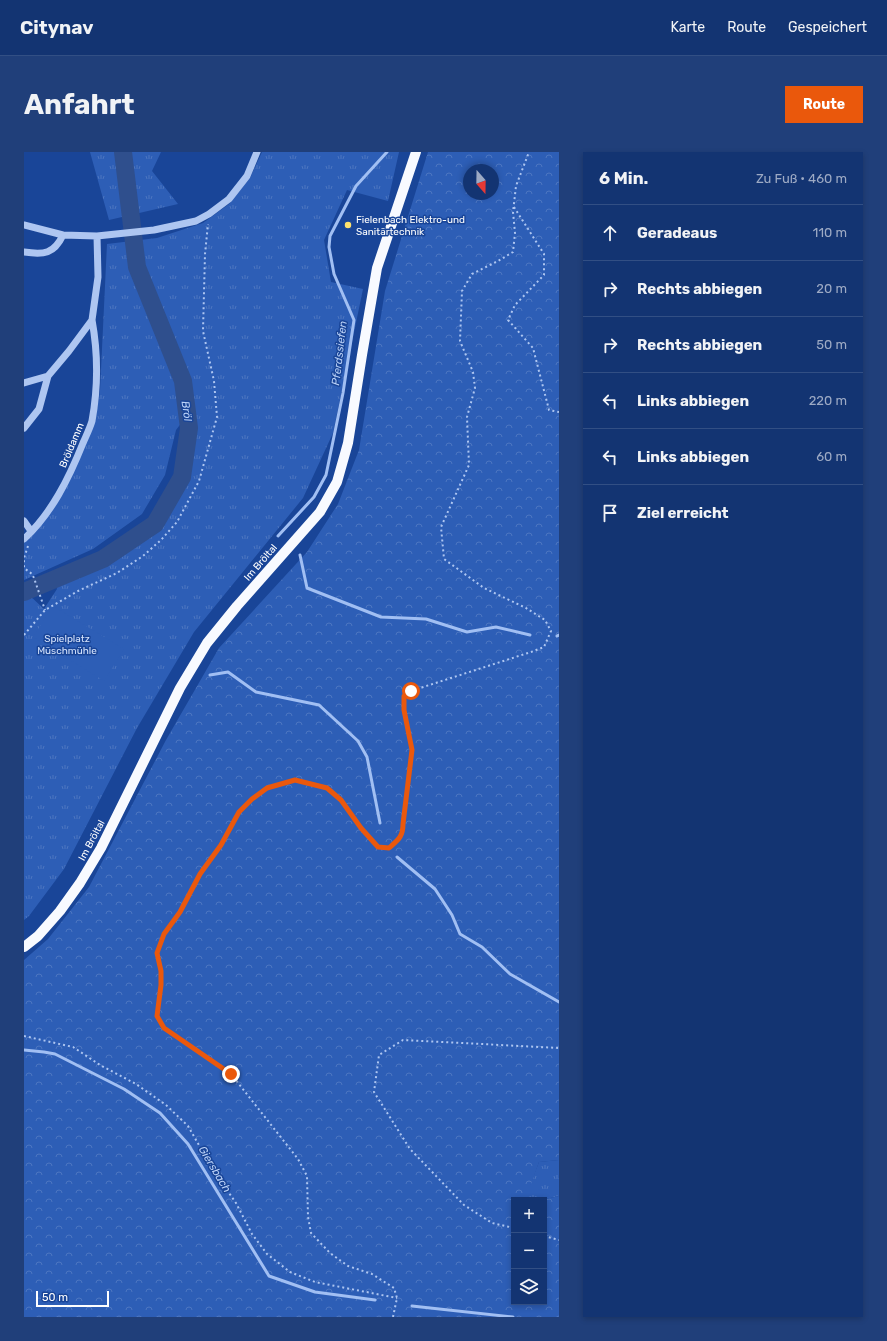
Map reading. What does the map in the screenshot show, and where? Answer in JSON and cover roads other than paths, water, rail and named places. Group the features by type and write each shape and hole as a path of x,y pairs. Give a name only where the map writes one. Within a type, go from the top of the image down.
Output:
{"main road":[{"name":"Im Bröltal","path":"24,947 38,936 60,911 80,883 101,848 180,688 207,643 237,606 320,512 337,482 348,443 377,268 416,152"}],"street":[{"path":"24,225 63,235 106,236 154,230 196,221 209,214 229,199 247,176 257,152"},
{"path":"24,252 38,254 48,252 58,245 63,235"},
{"path":"24,428 39,409 48,376 61,362 92,320 98,278 97,236"},
{"name":"Bröldamm","path":"25,538 55,503 76,461 92,422 96,380 96,339 92,320"},
{"path":"24,383 48,376"},
{"path":"24,521 31,531"}],"waterway":[{"name":"Bröl","path":"24,592 103,559 155,524 182,477 189,428 183,381 137,267 123,152"},
{"name":"Pferdssiefen","path":"278,536 314,497 326,475 343,393 354,320 334,274 329,247 330,236 356,186 387,152"},
{"name":"Pferdssiefen","path":"300,555 307,588 381,617 426,619 467,632 496,627 530,635"},
{"path":"210,675 228,672 256,692 319,705 358,741 367,757 380,823"},
{"path":"397,857 435,889 452,915 460,934 482,947 510,974 559,1002"},
{"name":"Giersbach","path":"24,1050 55,1054 124,1089 160,1113 188,1144 269,1276 315,1292 375,1300"},
{"name":"Giersbach","path":"412,1306 513,1317"}],"place":[{"name":"Fielenbach Elektro-und Sanitärtechnik","path":"348,225"}],"park label":[{"name":"Spielplatz Müschmühle","path":"67,644"}]}
